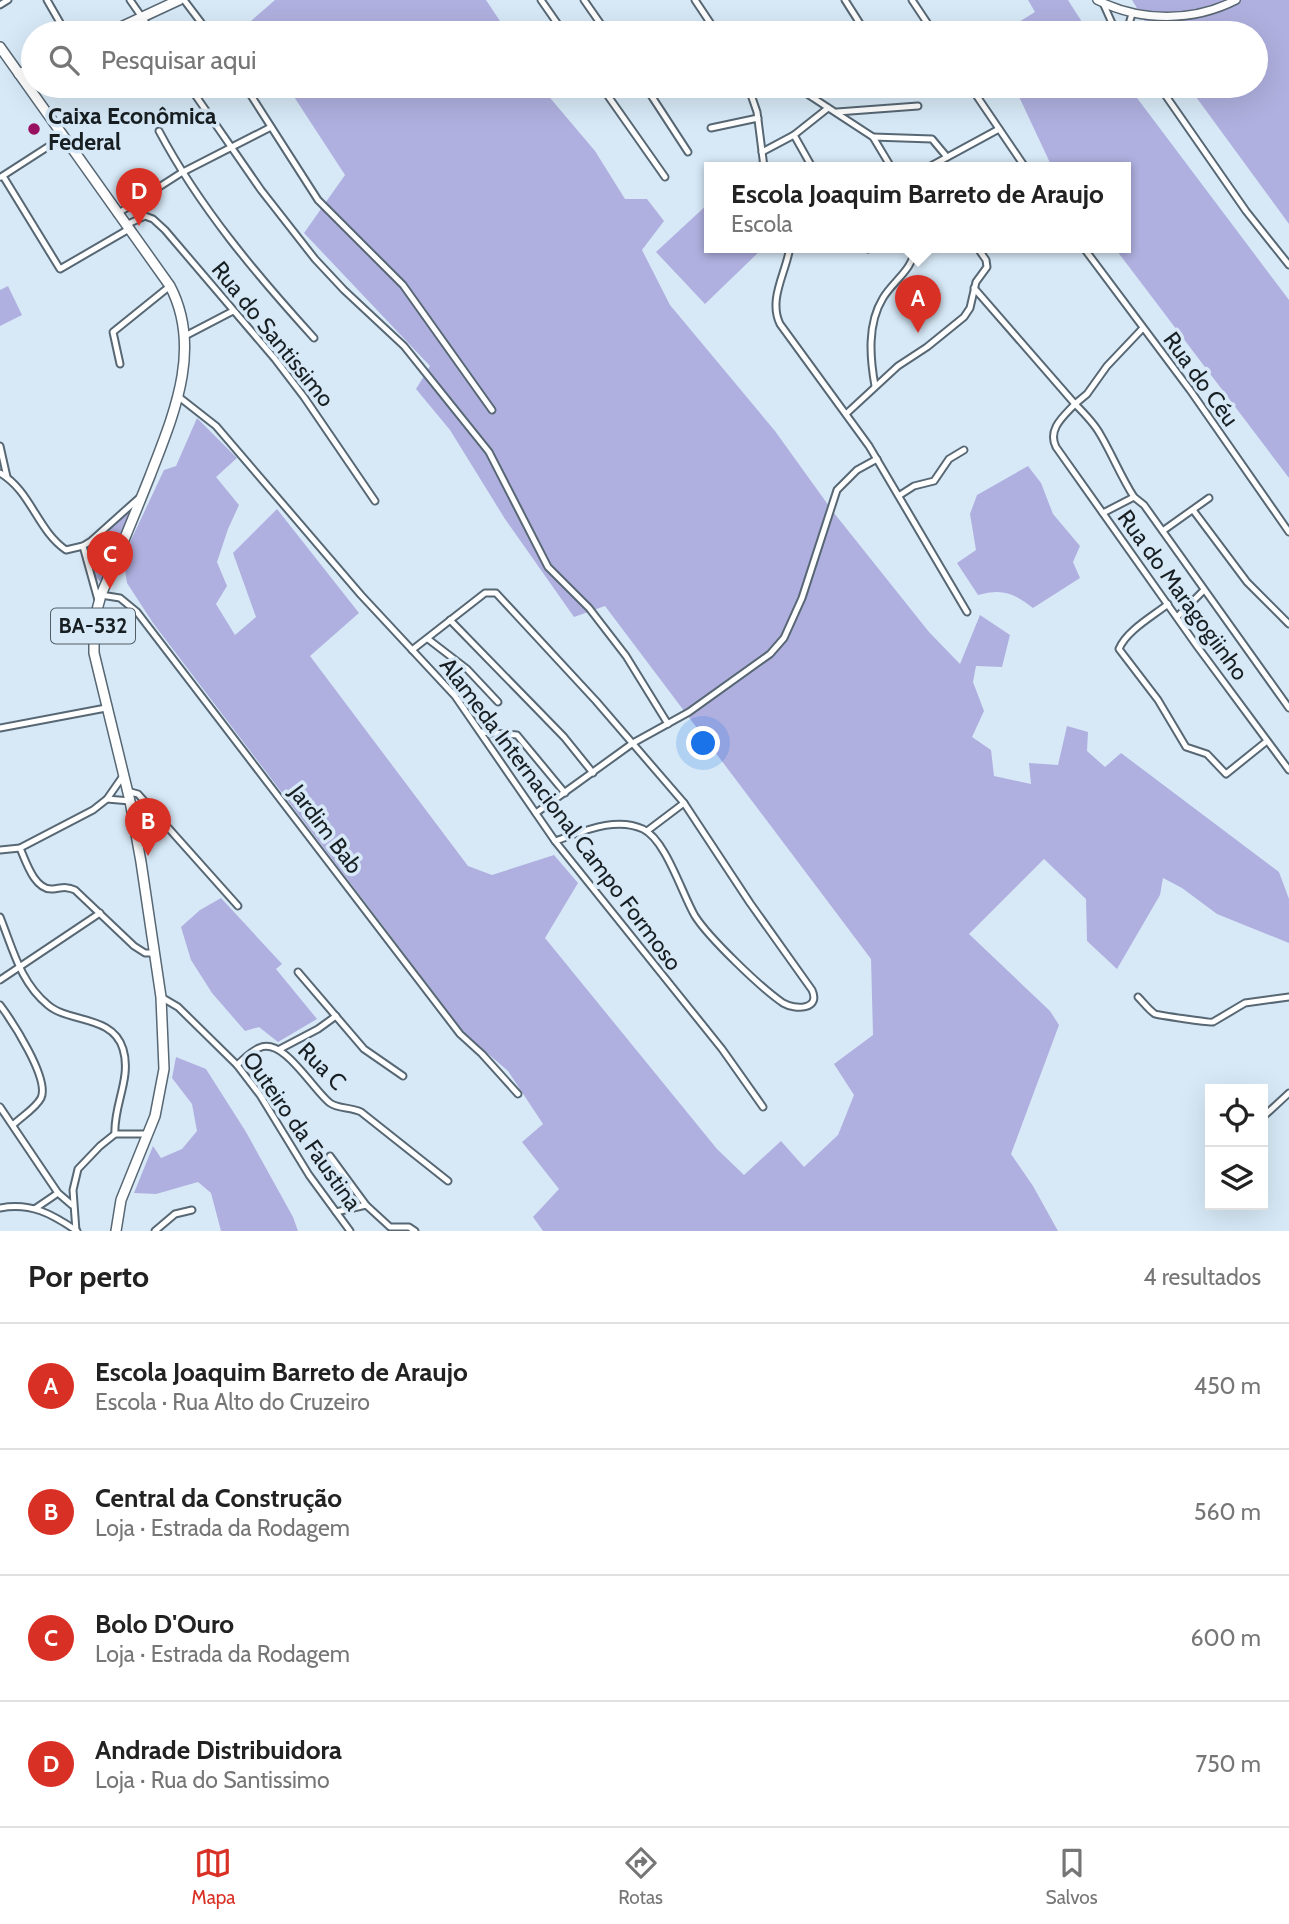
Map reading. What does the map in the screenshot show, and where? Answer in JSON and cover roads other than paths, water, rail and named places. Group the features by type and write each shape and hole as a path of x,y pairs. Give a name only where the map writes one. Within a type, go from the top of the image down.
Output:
{"main road":[{"path":"135,21 182,0"},
{"name":"BA-532","path":"0,47 21,77"},
{"name":"BA-532","path":"36,98 170,286 181,310 185,335 179,397 93,621 94,653 128,796 155,953 161,997 164,1069 155,1116 121,1200 116,1231"}],"street":[{"path":"0,5 8,0"},
{"path":"47,0 59,21"},
{"path":"130,0 144,21"},
{"path":"182,0 199,21"},
{"path":"541,0 556,21"},
{"path":"584,0 599,21"},
{"path":"695,0 709,21"},
{"path":"845,0 858,21"},
{"path":"912,0 926,21"},
{"path":"1100,1 1132,14 1161,17 1210,11 1236,0"},
{"path":"1100,1 1111,21"},
{"path":"1130,21 1132,14"},
{"path":"197,98 230,147 315,259 404,346 489,452 548,567 589,608 626,656 668,724"},
{"path":"253,98 318,200 403,285 492,410"},
{"path":"609,98 665,177"},
{"path":"653,98 688,152"},
{"path":"754,98 763,162"},
{"path":"813,98 873,137 888,162"},
{"path":"978,98 1022,162"},
{"path":"1167,98 1246,211 1289,265"},
{"path":"837,112 918,106"},
{"path":"762,152 794,135 828,108"},
{"path":"710,128 758,118"},
{"path":"117,214 181,173 271,127"},
{"path":"938,162 999,129"},
{"path":"159,131 181,173 269,288 314,338"},
{"path":"794,135 809,162"},
{"path":"63,137 1,177 60,268 127,227"},
{"path":"873,137 932,139 947,157"},
{"name":"Rua do Santissimo","path":"127,227 140,217 153,219 165,230 304,397 375,501"},
{"path":"788,253 776,299 775,315 877,459 967,612"},
{"path":"875,386 870,352 876,316 882,299 910,265 914,253"},
{"path":"846,414 875,386 964,317 970,309 974,288 986,271 986,260 981,253"},
{"name":"Rua do Céu","path":"1087,253 1190,390 1289,532"},
{"path":"120,363 112,337 113,331 170,286"},
{"path":"974,288 1101,435 1104,446 1115,460 1134,497 1164,530 1289,708"},
{"path":"185,335 233,311"},
{"path":"1075,404 1087,394 1107,366 1143,328"},
{"name":"Alameda Internacional Campo Formoso","path":"179,397 216,426 360,595 455,696 555,841 722,1049 763,1107"},
{"name":"Rua do Maragogiinho","path":"1075,404 1060,421 1052,438 1059,451 1289,770"},
{"path":"0,446 7,477"},
{"path":"900,495 914,486 934,481 949,459 964,450"},
{"path":"536,813 633,743 668,724 761,662 778,646 802,598 837,489 857,470 877,459"},
{"path":"0,473 21,491 39,521 69,550 83,546 142,496"},
{"path":"1103,513 1134,497"},
{"path":"1164,530 1209,498"},
{"path":"1192,510 1247,582 1289,624"},
{"path":"83,546 100,599"},
{"path":"1177,617 1204,590"},
{"path":"412,650 485,593 496,593 684,803 812,990 815,996 813,1002 807,1007 789,1007 774,998 708,932 695,916 659,845 647,831 620,824 594,828 555,841"},
{"name":"Jardim Bab","path":"100,599 120,598 137,612 460,1034 518,1094"},
{"path":"1168,604 1132,632 1119,649 1158,700 1186,747 1207,754 1226,774 1267,741"},
{"path":"450,620 565,737 593,774"},
{"path":"428,639 467,669 498,702"},
{"path":"0,729 106,708"},
{"path":"481,732 517,735 565,793"},
{"path":"0,850 20,848 70,824 107,799 123,776"},
{"path":"107,799 138,794 238,906"},
{"path":"647,831 684,803"},
{"path":"20,848 38,883 44,888 69,887 81,894 134,946 145,953 155,953"},
{"path":"0,980 100,913"},
{"path":"0,917 19,968 47,1005 111,1031 121,1045 125,1061 116,1134"},
{"name":"Rua C","path":"298,972 363,1049 403,1076"},
{"name":"Outeiro da Faustina","path":"161,997 178,1007 237,1065 270,1111 309,1175 350,1231"},
{"path":"1139,997 1156,1014 1207,1023 1245,1003 1289,997"},
{"path":"0,1004 33,1060 42,1088 39,1101 13,1125"},
{"path":"280,1049 336,1016"},
{"name":"Rua C","path":"237,1065 260,1047 280,1049 331,1105 349,1107 361,1112 448,1181"},
{"path":"1268,1112 1289,1093"},
{"path":"0,1107 58,1193 73,1205"},
{"path":"76,1231 73,1205 74,1181 78,1169 116,1134 147,1134"},
{"path":"330,1156 366,1205 390,1227 409,1227 415,1231"},
{"path":"36,1208 58,1193"},
{"path":"336,1212 366,1205"},
{"path":"0,1209 17,1206 36,1208 76,1231"},
{"path":"155,1231 175,1214 192,1210"}],"place":[{"name":"Caixa Econômica Federal","path":"34,129"},
{"name":"Andrade Distribuidora","path":"139,226"},
{"name":"Escola Joaquim Barreto de Araujo","path":"918,333"},
{"name":"Bolo D'Ouro","path":"110,589"},
{"name":"Central da Construção","path":"148,856"}]}
